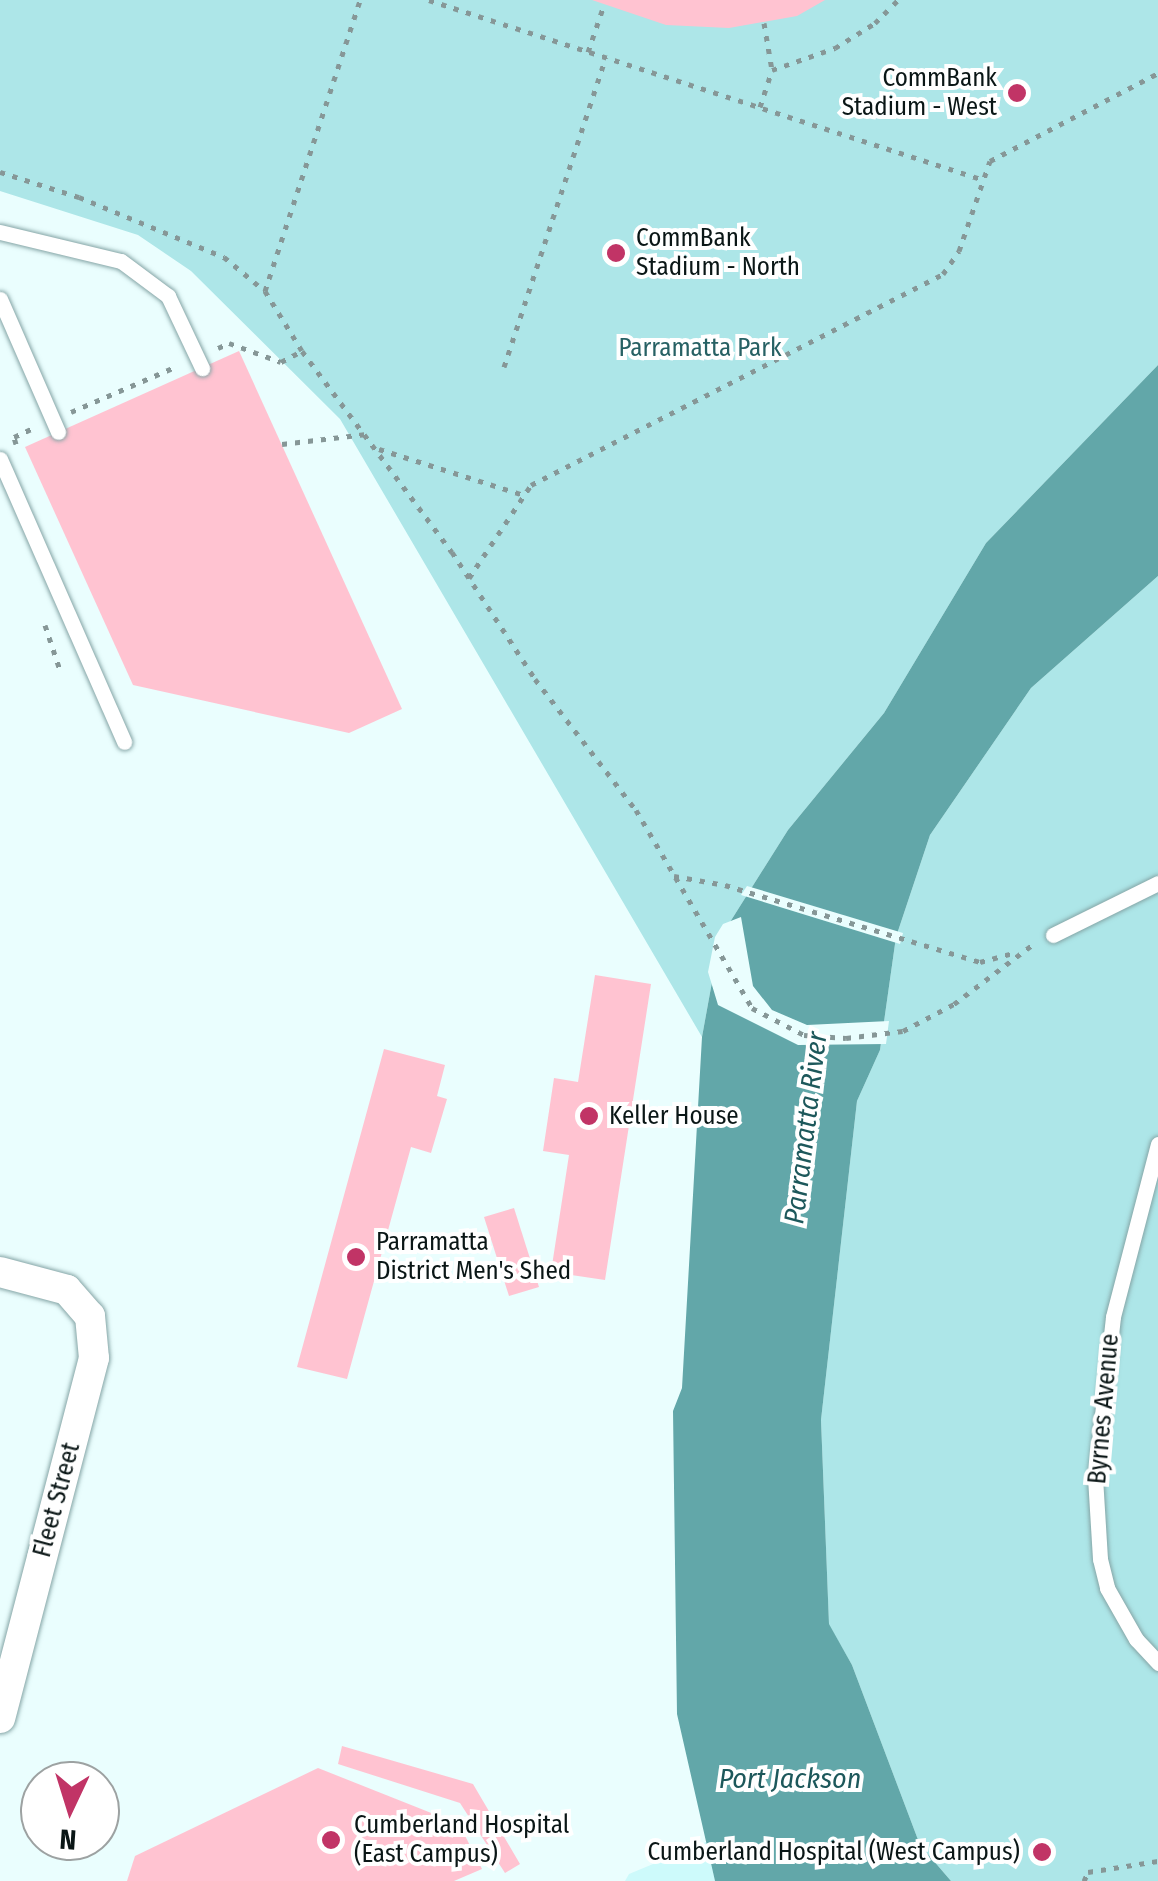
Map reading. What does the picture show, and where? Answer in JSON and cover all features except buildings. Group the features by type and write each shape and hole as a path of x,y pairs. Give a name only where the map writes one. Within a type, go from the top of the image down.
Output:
{"street":[{"name":"Fleet Street","path":"0,1272 67,1290 90,1316 94,1358 0,1718"}],"lane":[{"path":"0,232 121,261 168,296 199,362"},
{"path":"0,299 55,426"},
{"path":"0,459 124,742"},
{"path":"1053,934 1158,883"},
{"name":"Byrnes Avenue","path":"1158,1144 1113,1317 1096,1477 1100,1559 1107,1588 1136,1639 1158,1664"}],"path":[{"path":"265,291 360,0"},
{"path":"430,0 984,180"},
{"path":"772,70 835,48 874,23 898,0"},
{"path":"588,52 604,5"},
{"path":"760,108 772,70 764,23"},
{"path":"504,367 606,57"},
{"path":"468,578 531,485 943,274 959,251 990,162 1158,74"},
{"path":"0,172 79,197 224,257 265,291 302,351 376,448 535,679 636,810 713,949 752,1008 786,1028 827,1037 902,1031 954,1004 1016,952"},
{"path":"20,454 14,437 55,426 199,362 229,343 281,362 302,351"},
{"path":"282,444 366,434"},
{"path":"376,448 522,494"},
{"path":"674,876 725,886 980,962 1016,952 1053,934"},
{"path":"1084,1881 1088,1872 1158,1861"}],"shaded area":[{"name":"Cumberland Hospital (East Campus)","path":"706,1842 715,1881 625,1881 629,1874"}],"green space":[{"name":"Parramatta Park","path":"0,0 1158,0 1158,365 986,543 884,713 788,830 720,938 702,1037 340,419 191,271 138,235 0,191"},
{"path":"1158,576 1158,1881 951,1881 920,1845 852,1665 829,1625 821,1420 857,1101 880,1050 896,937 930,835 1031,688"}],"water":[{"name":"Port Jackson","path":"1158,365 1158,576 1031,688 930,835 896,937 880,1050 857,1101 821,1420 829,1624 852,1665 920,1845 951,1881 715,1881 677,1714 673,1411 682,1388 702,1037 720,938 788,830 884,713 986,543"}],"pier":[{"path":"747,886 903,933 900,944 741,895"},
{"path":"741,917 753,986 772,1010 807,1025 889,1021 886,1044 798,1045 718,1005 708,972 715,937 723,924"}],"place":[{"name":"CommBank Stadium - West","path":"1017,93"},
{"name":"CommBank Stadium - North","path":"616,253"},
{"name":"Keller House","path":"589,1116"},
{"name":"Parramatta District Men's Shed","path":"356,1257"},
{"name":"Cumberland Hospital (East Campus)","path":"331,1840"},
{"name":"Cumberland Hospital (West Campus)","path":"1042,1852"}],"water label":[{"name":"Parramatta River","path":"806,1128"}]}
